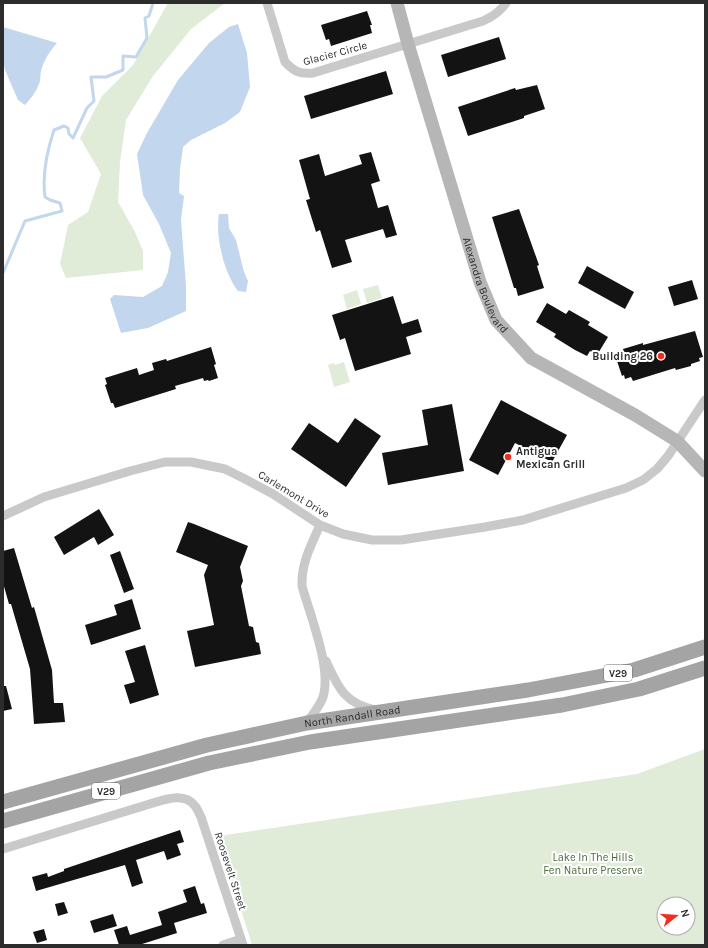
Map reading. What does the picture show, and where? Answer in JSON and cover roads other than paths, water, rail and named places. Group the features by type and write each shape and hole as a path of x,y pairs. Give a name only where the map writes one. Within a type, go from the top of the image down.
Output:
{"main road":[{"name":"North Randall Road","path":"3,802 207,745 306,723 528,690 626,671 705,647"},
{"name":"North Randall Road","path":"3,821 209,763 310,742 562,705 639,689 705,668"}],"street":[{"name":"Glacier Circle","path":"267,3 285,62 291,69 301,74 312,73 408,44"},
{"name":"Alexandra Boulevard","path":"397,3 480,282 496,320 531,358 635,415 677,441 705,471"},
{"path":"408,44 483,21 492,17 506,3"},
{"name":"Carlemont Drive","path":"3,516 44,497 130,470 165,462 191,462 225,469 245,478 273,494 320,526 343,534 365,538 401,540 523,520 626,488 643,480 657,469 668,456 705,400"},
{"path":"306,723 323,698 326,680 321,651 302,586 306,556 320,526"},
{"path":"321,651 339,688 349,699 369,709 380,712"},
{"name":"Roosevelt Street","path":"3,849 171,798 177,797 186,799 195,805 201,817 242,942"},
{"path":"223,945 242,942"}],"water":[{"path":"238,24 247,53 250,87 240,112 225,123 191,140 183,147 179,193 184,196 181,220 186,286 186,311 148,328 121,333 110,299 114,295 143,297 162,286 168,272 171,253 159,224 143,195 137,154 147,133 178,80 209,43 229,27"},
{"path":"3,27 57,43 49,53 44,63 41,71 40,82 36,90 25,105 18,100 5,70 3,60"},
{"path":"219,214 228,214 229,228 236,240 244,272 248,281 246,292 238,291 225,265 218,233"}],"waterway":[{"path":"3,273 25,221 62,211 60,203 45,197 44,189 46,163 54,130 64,126 68,128 69,134 73,138 87,108 94,101 91,77 106,77 123,70 123,56 136,57 147,38 145,18 149,16 153,3"}],"place":[{"name":"Building 26","path":"661,356"},
{"name":"Antigua Mexican Grill","path":"508,457"}],"park label":[{"name":"Lake In The Hills Fen Nature Preserve","path":"593,863"}]}
